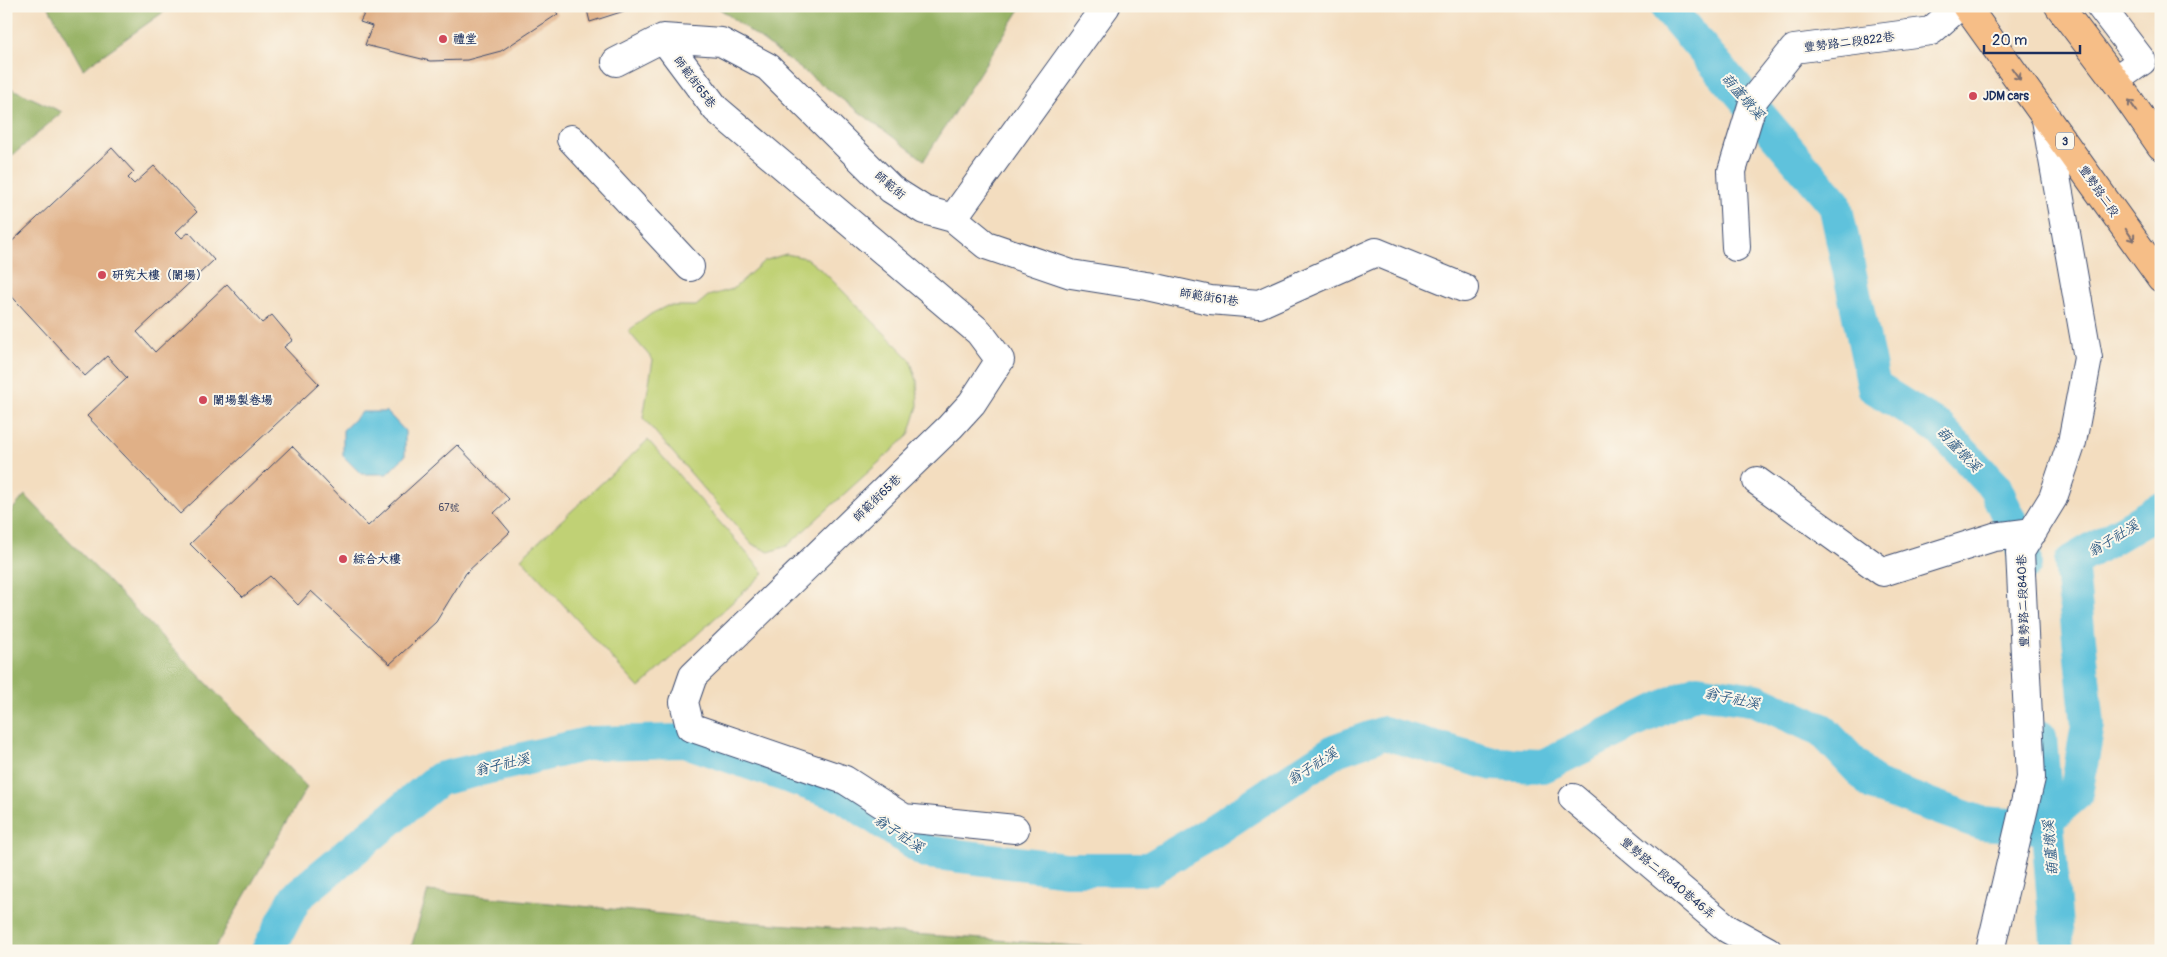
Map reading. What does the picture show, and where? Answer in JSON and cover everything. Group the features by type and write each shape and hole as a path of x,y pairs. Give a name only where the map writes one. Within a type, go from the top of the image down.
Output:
{"main road":[{"name":"豐勢路二段","path":"1966,6 2161,278"},
{"path":"2059,6 2115,80 2161,146"}],"street":[{"path":"952,218 1106,6"},
{"name":"豐勢路二段822巷","path":"1736,247 1732,171 1754,99 1794,49 1931,31 1959,6"},
{"path":"2100,6 2142,61 2115,80"},
{"path":"616,62 663,38"},
{"name":"師範街","path":"663,38 721,42 768,67 891,189 924,210 952,218"},
{"name":"師範街65巷","path":"663,38 716,109 979,332 1000,360 972,403 950,427 693,676 684,702 690,727 845,780 904,818 1015,829"},
{"path":"1757,481 1883,572 1994,537 2028,539 2053,498 2072,442 2088,358 2045,114"},
{"path":"571,139 690,267"},
{"name":"師範街61巷","path":"952,218 986,245 1071,274 1147,286 1210,300 1259,304 1376,252 1464,288"},
{"name":"豐勢路二段840巷","path":"1990,951 2031,778 2028,539"},
{"name":"豐勢路二段840巷46弄","path":"1573,798 1728,929 1768,951"}],"green space":[{"path":"48,6 172,6 83,69"},
{"path":"716,6 1022,6 924,160"},
{"path":"6,86 62,112 6,161"},
{"path":"786,254 806,258 826,274 910,359 917,381 918,406 909,435 787,546 769,552 752,544 643,418 653,360 628,331 651,314 667,306 696,306 708,296 733,289 764,261"},
{"path":"648,440 764,573 639,688 521,558"},
{"path":"25,495 307,787 213,951 6,951 6,517"},
{"path":"428,891 733,921 1148,951 410,951"}],"water":[{"path":"362,412 387,412 405,431 405,456 387,474 361,474 343,456 343,430"}],"building":[{"name":"禮堂","path":"368,6 551,6 558,14 501,51 467,60 430,61 365,45 372,26 360,22"},
{"path":"586,6 623,6 624,11 590,22"},
{"path":"112,148 134,172 128,178 134,184 154,166 197,212 176,232 182,238 189,232 214,260 137,332 155,352 227,284 262,323 272,315 293,340 284,347 319,384 180,514 87,416 127,378 107,356 85,376 6,290 6,247"},
{"name":"綜合大樓","path":"457,445 509,499 494,513 510,532 466,573 436,622 390,664 311,591 298,605 270,576 243,597 190,544 292,446 368,526"}],"waterway":[{"name":"葫蘆墩溪","path":"1666,6 1835,204 1874,387 1938,427 1995,487 2024,552 2025,564"},
{"name":"翁子社溪","path":"268,951 296,897 439,779 591,743 686,741 842,795 927,852 1066,869 1149,869 1207,835 1336,750 1384,733 1493,764 1543,766 1697,691 1756,700 1822,730 1874,785 1981,823 2038,827 2076,794 2088,725 2071,562 2161,509"},
{"name":"葫蘆墩溪","path":"2040,737 2058,951"}],"place":[{"name":"禮堂","path":"443,39"},
{"name":"JDM cars","path":"1973,96"},
{"name":"研究大樓（闈場）","path":"102,275"},
{"name":"闈場製卷場","path":"203,400"},
{"name":"綜合大樓","path":"343,559"}]}
